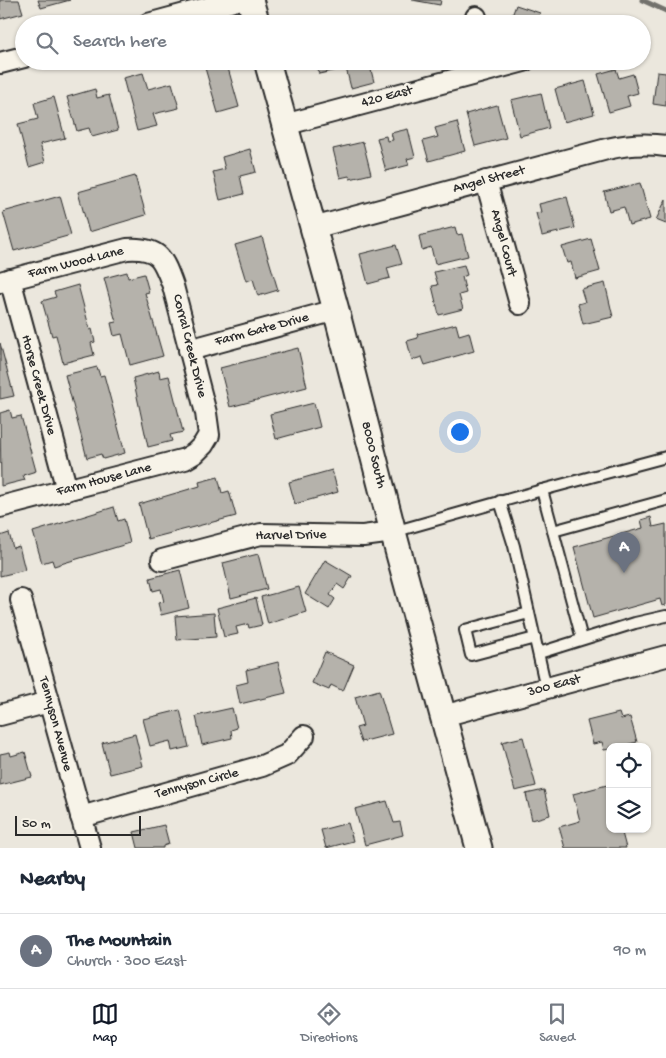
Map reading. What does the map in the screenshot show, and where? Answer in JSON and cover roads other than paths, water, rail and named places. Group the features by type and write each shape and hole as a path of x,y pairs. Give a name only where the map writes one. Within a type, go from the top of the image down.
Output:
{"street":[{"path":"181,15 237,0"},
{"path":"250,0 254,15"},
{"path":"0,63 15,59"},
{"name":"8000 South","path":"269,70 336,310 477,848"},
{"name":"420 East","path":"284,125 475,70"},
{"name":"Angel Street","path":"313,228 627,145 666,146"},
{"name":"Angel Court","path":"486,181 520,304"},
{"name":"Farm Wood Lane","path":"5,281 127,249 142,248 152,252"},
{"name":"Corral Creek Drive","path":"152,252 161,258 174,286 207,420 209,435 203,445"},
{"name":"Horse Creek Drive","path":"5,281 67,490"},
{"name":"Farm Gate Drive","path":"189,350 336,310"},
{"name":"Farm House Lane","path":"0,507 185,459 203,445"},
{"name":"Harvel Drive","path":"162,560 261,534 363,536 393,532"},
{"name":"Tennyson Avenue","path":"21,600 90,848"},
{"name":"300 East","path":"443,716 666,656"},
{"path":"0,715 49,702"},
{"name":"Tennyson Circle","path":"80,816 262,766 286,755 304,736"}],"lane":[{"path":"393,532 500,501 666,457"},
{"path":"542,490 582,639"},
{"path":"553,531 666,500"},
{"path":"500,501 514,546 546,688"},
{"path":"530,613 464,630 471,655 535,638"},
{"path":"539,653 635,623 666,616"}],"waterway":[{"path":"642,0 666,11"}],"place":[{"name":"The Mountain","path":"624,573"}]}
